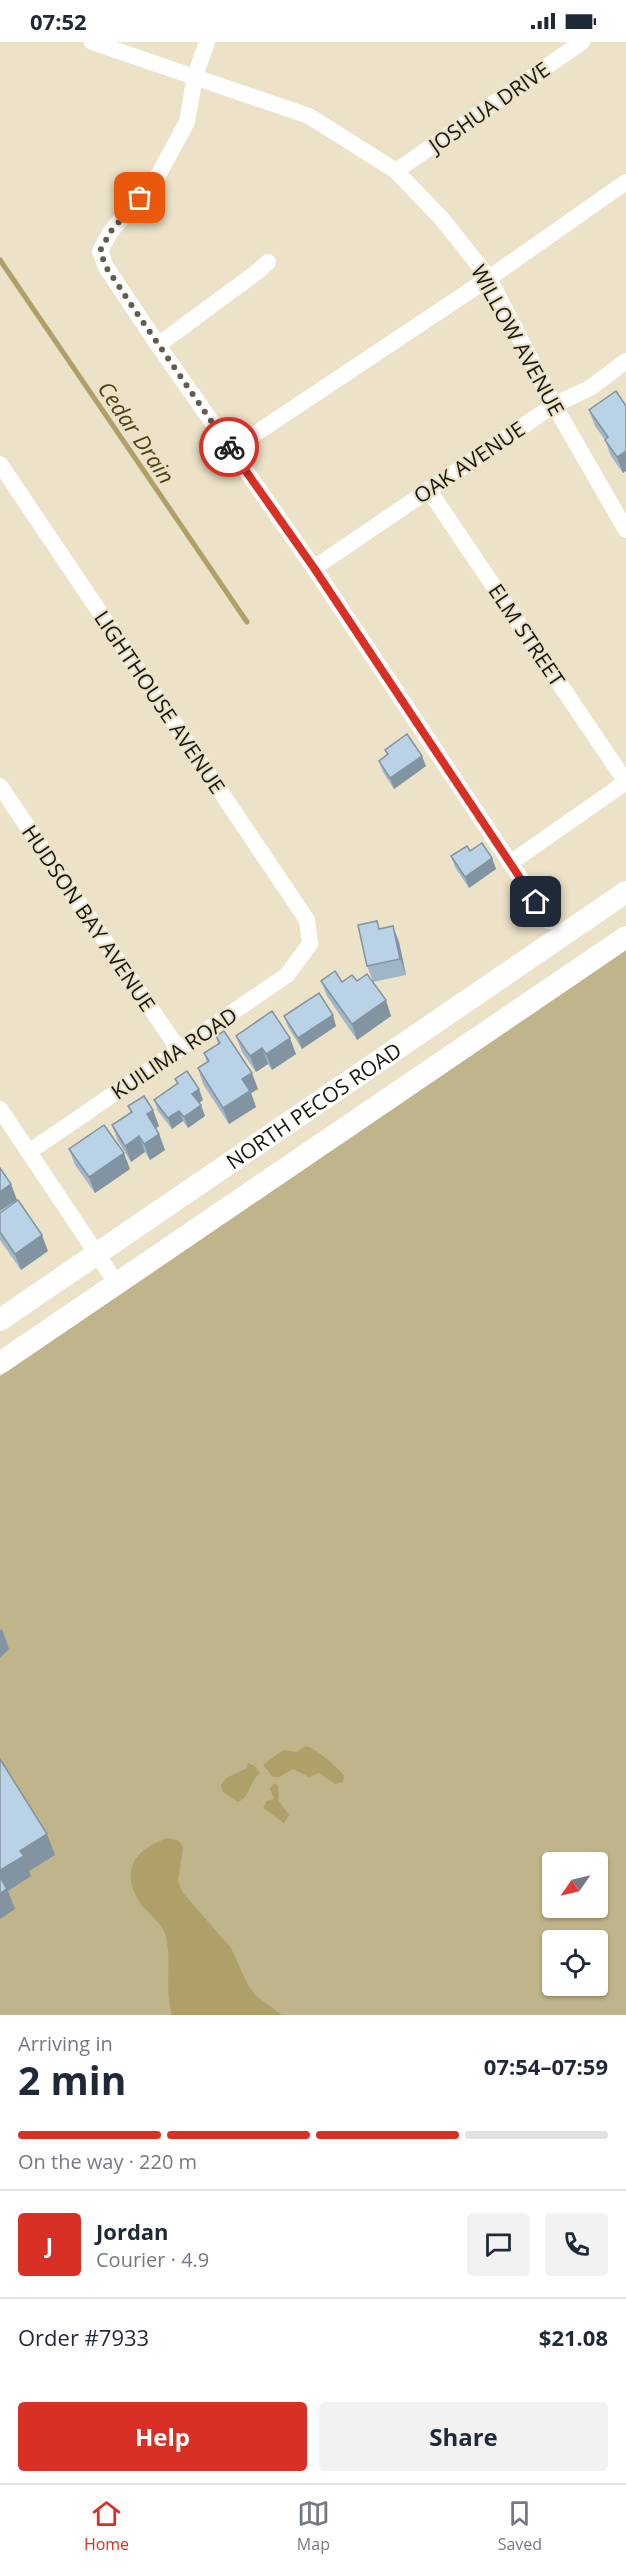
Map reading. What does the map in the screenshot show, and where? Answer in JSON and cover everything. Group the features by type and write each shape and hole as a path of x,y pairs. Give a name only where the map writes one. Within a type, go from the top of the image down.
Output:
{"main road":[{"name":"NORTH PECOS ROAD","path":"0,1320 626,892"},
{"name":"NORTH PECOS ROAD","path":"0,1362 626,937"}],"street":[{"name":"WILLOW AVENUE","path":"92,42 309,116 396,171 442,219 489,278 554,405 626,530"},
{"path":"207,42 195,76 187,123 154,181 111,231 100,251 106,267 314,568 549,921"},
{"name":"JOSHUA DRIVE","path":"396,171 582,42"},
{"path":"231,450 489,278 626,182"},
{"path":"158,345 258,272 268,262"},
{"name":"OAK AVENUE","path":"314,568 554,405 590,388 626,361"},
{"name":"LIGHTHOUSE AVENUE","path":"0,464 307,920 310,944"},
{"name":"ELM STREET","path":"428,489 626,782"},
{"path":"510,863 626,782"},
{"name":"HUDSON BAY AVENUE","path":"0,786 179,1050"},
{"name":"KUILIMA ROAD","path":"29,1152 287,975 310,944"},
{"path":"0,1109 117,1284"}],"shaded area":[{"path":"626,949 626,2015 0,2015 0,1376"},
{"path":"306,1746 338,1768 344,1776 343,1782 335,1784 319,1773 309,1777 293,1769 279,1777 273,1777 263,1765 283,1750 296,1752"},
{"path":"248,1763 255,1766 260,1773 245,1797 238,1802 222,1791 221,1785 226,1778 247,1768"},
{"path":"274,1783 278,1786 279,1801 289,1815 284,1823 263,1808 267,1801 274,1799 270,1789"},
{"path":"168,1838 179,1841 183,1848 178,1881 183,1893 231,1948 248,1985 256,1996 282,2015 172,2015 166,1937 162,1927 141,1904 131,1882 131,1872 139,1855 146,1848"}],"building":[{"path":"616,391 626,406 626,451 617,457 605,440 608,437 589,410"},
{"path":"407,734 422,756 390,778 379,761 388,754 385,750"},
{"path":"482,843 492,858 465,877 451,856 467,846 470,851"},
{"path":"377,921 379,929 393,926 400,959 367,966 358,925"},
{"path":"335,971 342,982 352,975 357,981 367,974 386,1000 352,1024 321,981"},
{"path":"319,993 333,1015 298,1038 284,1016"},
{"path":"272,1011 290,1038 266,1054 262,1048 250,1056 236,1036"},
{"path":"224,1031 252,1073 242,1079 250,1091 223,1108 198,1068 209,1061 204,1053 220,1043 216,1036"},
{"path":"187,1071 199,1089 192,1094 201,1105 184,1117 179,1111 168,1118 154,1100 178,1083 175,1079"},
{"path":"144,1096 153,1110 147,1114 159,1134 144,1144 139,1136 125,1146 112,1125 132,1112 128,1106"},
{"path":"104,1125 124,1153 89,1177 69,1149"},
{"path":"0,1168 11,1184 0,1192"},
{"path":"18,1200 42,1235 15,1254 0,1232 0,1213"},
{"path":"0,1759 47,1834 20,1851 24,1856 0,1870"},
{"path":"0,1877 7,1889 0,1893"}],"waterway":[{"name":"Cedar Drain","path":"0,260 247,622"}],"way so far":[{"path":"140,198 111,231 100,251 106,267 229,447"}],"route":[{"path":"229,447 314,568 536,902"}]}
